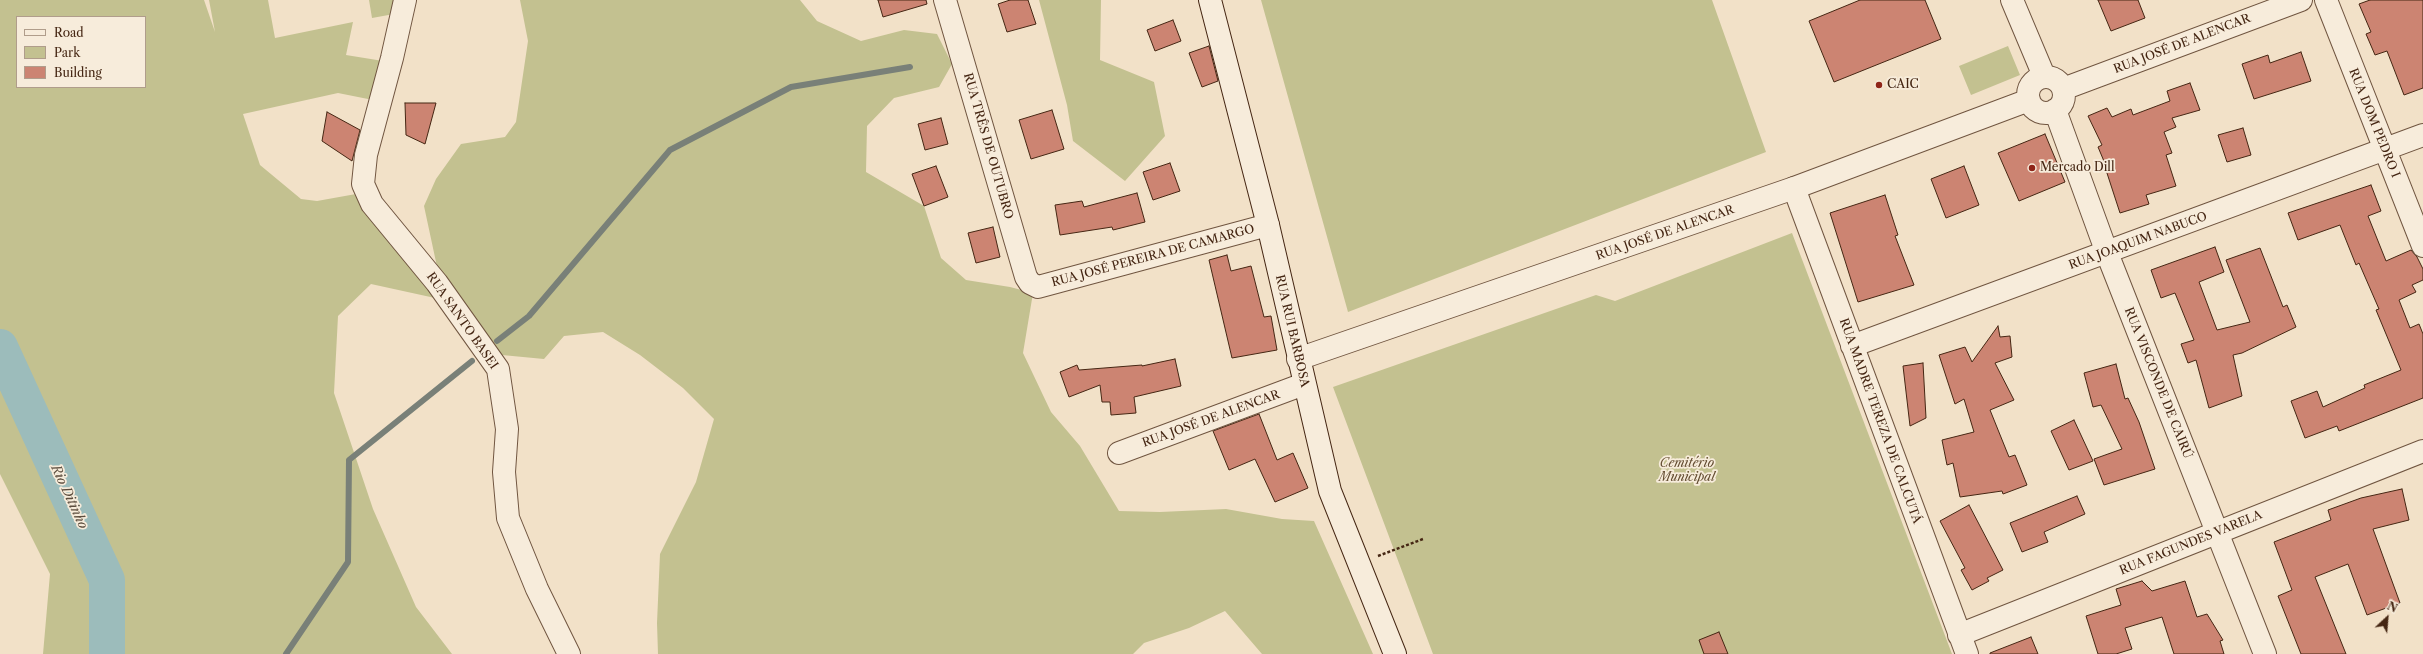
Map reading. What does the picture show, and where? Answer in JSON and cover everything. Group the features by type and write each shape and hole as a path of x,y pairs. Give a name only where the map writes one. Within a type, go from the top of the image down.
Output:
{"street":[{"name":"RUA SANTO BASEI","path":"405,0 392,58 366,155 363,184 372,204 437,283 498,369 507,429 504,472 508,518 537,589 569,654"},
{"name":"RUA TRÊS DE OUTUBRO","path":"945,0 1026,277 1030,283 1038,287"},
{"name":"RUA RUI BARBOSA","path":"1210,0 1268,225 1298,359 1330,491 1395,654"},
{"path":"2012,0 2044,76"},
{"name":"RUA JOSÉ DE ALENCAR","path":"2063,89 2301,0"},
{"name":"RUA DOM PEDRO I","path":"2326,0 2423,246"},
{"path":"2044,76 2052,77 2063,89 2064,97 2061,105 2055,110 2039,111 2033,107 2029,100 2028,92 2031,84 2036,79 2044,76"},
{"name":"RUA JOSÉ DE ALENCAR","path":"1298,359 1794,188 2029,100"},
{"name":"RUA VISCONDE DE CAIRÚ","path":"2055,110 2106,253 2265,654"},
{"name":"RUA JOAQUIM NABUCO","path":"1852,346 2423,135"},
{"name":"RUA MADRE TEREZA DE CALCUTÁ","path":"1794,188 1963,645"},
{"name":"RUA JOSÉ PEREIRA DE CAMARGO","path":"1038,287 1268,225"},
{"name":"RUA JOSÉ DE ALENCAR","path":"1118,453 1304,384"},
{"name":"RUA FAGUNDES VARELA","path":"1963,645 2217,533 2423,450"}],"path":[{"path":"1359,563 1423,539"}],"green space":[{"path":"0,0 204,0 215,32 209,0 268,0 275,38 353,22 346,55 383,61 373,100 338,93 243,114 260,165 301,199 317,201 356,194 435,298 371,284 338,316 334,393 373,509 416,607 452,654 43,654 50,574 0,474"},
{"path":"369,0 397,0 394,14 372,18"},
{"path":"520,0 800,0 817,21 861,41 904,30 937,34 952,64 939,87 894,98 867,126 866,172 924,206 941,258 966,280 1010,287 1033,293 1023,353 1051,412 1080,446 1119,511 1160,512 1226,509 1282,519 1314,521 1373,654 1262,654 1225,611 1189,628 1144,643 1133,654 658,654 657,623 660,554 696,482 714,419 683,388 640,355 603,332 564,336 544,359 502,355 439,276 424,206 436,179 461,144 505,137 516,122 528,41"},
{"path":"1039,0 1101,0 1100,60 1154,82 1165,136 1125,181 1073,141 1067,105"},
{"path":"1261,0 1712,0 1766,152 1348,312"},
{"path":"2008,46 2020,75 1971,95 1959,66"},
{"name":"Cemitério Municipal","path":"1792,233 1952,654 1433,654 1333,387 1596,295 1615,301"}],"building":[{"path":"878,0 926,0 927,4 883,17"},
{"path":"1010,0 1028,0 1036,24 1007,32 998,4"},
{"path":"1860,0 1925,0 1941,39 1834,82 1809,21"},
{"path":"2098,0 2138,0 2145,18 2111,31"},
{"path":"2370,0 2423,0 2423,88 2404,95 2387,51 2375,55 2366,34 2371,32 2359,4"},
{"path":"1173,20 1181,41 1155,51 1147,30"},
{"path":"1209,46 1218,81 1202,87 1189,53"},
{"path":"2301,52 2311,81 2254,99 2242,64 2268,55 2270,63"},
{"path":"2190,83 2200,110 2172,118 2176,127 2164,132 2172,153 2166,155 2176,186 2146,195 2149,204 2120,213 2105,167 2106,166 2098,147 2102,145 2088,116 2107,108 2112,117 2131,109 2133,115 2170,101 2167,91"},
{"path":"405,103 436,103 425,144 406,135"},
{"path":"1052,110 1064,149 1031,159 1019,120"},
{"path":"327,112 360,130 352,161 322,141"},
{"path":"941,118 948,144 925,150 918,124"},
{"path":"2243,128 2251,155 2227,162 2218,135"},
{"name":"Mercado Dill","path":"2045,134 2065,182 2019,201 1998,153"},
{"path":"1170,163 1180,191 1153,200 1143,172"},
{"path":"936,166 948,197 924,206 912,174"},
{"path":"1964,166 1979,205 1946,218 1931,179"},
{"path":"2371,185 2381,211 2368,216 2386,261 2411,250 2417,257 2423,269 2423,280 2412,285 2416,292 2399,300 2410,328 2419,324 2423,334 2423,398 2339,431 2337,426 2305,438 2291,401 2317,391 2323,407 2365,388 2364,385 2401,370 2376,310 2379,309 2359,263 2356,265 2340,225 2298,240 2288,213"},
{"path":"1137,193 1145,222 1113,230 1112,227 1060,235 1055,205 1082,201 1084,207"},
{"path":"1885,195 1898,235 1895,236 1914,285 1858,302 1830,213"},
{"path":"993,227 1000,257 976,263 968,233"},
{"path":"2215,247 2224,272 2199,282 2217,330 2250,322 2226,260 2260,248 2283,307 2287,305 2296,327 2242,353 2233,355 2242,396 2209,408 2196,360 2188,363 2181,344 2194,340 2175,293 2161,298 2151,270"},
{"path":"1227,255 1231,271 1251,266 1264,317 1271,316 1277,350 1232,358 1209,260"},
{"path":"1998,326 2000,337 2010,336 2012,357 1995,363 2014,400 1990,410 2009,457 2015,455 2027,485 2003,494 2002,491 1960,497 1953,463 1947,465 1942,440 1974,432 1964,399 1955,404 1939,355 1965,347 1972,362"},
{"path":"1175,359 1181,386 1134,397 1136,413 1111,415 1110,402 1102,402 1100,385 1069,397 1060,372 1077,365 1079,370 1142,366"},
{"path":"1923,363 1926,418 1910,426 1903,366"},
{"path":"2116,364 2125,399 2128,398 2139,422 2155,469 2104,485 2094,459 2122,449 2101,405 2093,407 2084,373"},
{"path":"1259,414 1277,460 1293,453 1308,488 1275,502 1255,459 1229,470 1213,431"},
{"path":"2074,420 2093,461 2069,470 2051,431"},
{"path":"2402,489 2409,520 2373,529 2400,603 2367,615 2348,564 2315,577 2346,654 2301,654 2278,596 2292,590 2274,542 2331,520 2328,510 2361,498"},
{"path":"2077,496 2085,514 2044,532 2048,542 2022,552 2010,523"},
{"path":"1969,505 2003,570 1987,578 1989,581 1972,590 1961,570 1965,568 1940,521"},
{"path":"2142,581 2152,591 2185,581 2197,617 2207,614 2223,640 2220,641 2224,654 2174,654 2162,617 2125,628 2132,649 2116,654 2098,654 2086,616 2121,605 2116,589"},
{"path":"1719,632 1728,654 1704,654 1699,640"},
{"path":"2031,637 2038,654 1990,654 1990,653"}],"waterway":[{"path":"497,341 529,316 670,150 791,87 910,67"},
{"name":"Rio Ditinho","path":"0,347 107,580 107,654"},
{"path":"286,654 348,562 349,460 472,361"}],"place":[{"name":"CAIC","path":"1879,85"},
{"name":"Mercado Dill","path":"2032,168"}]}
